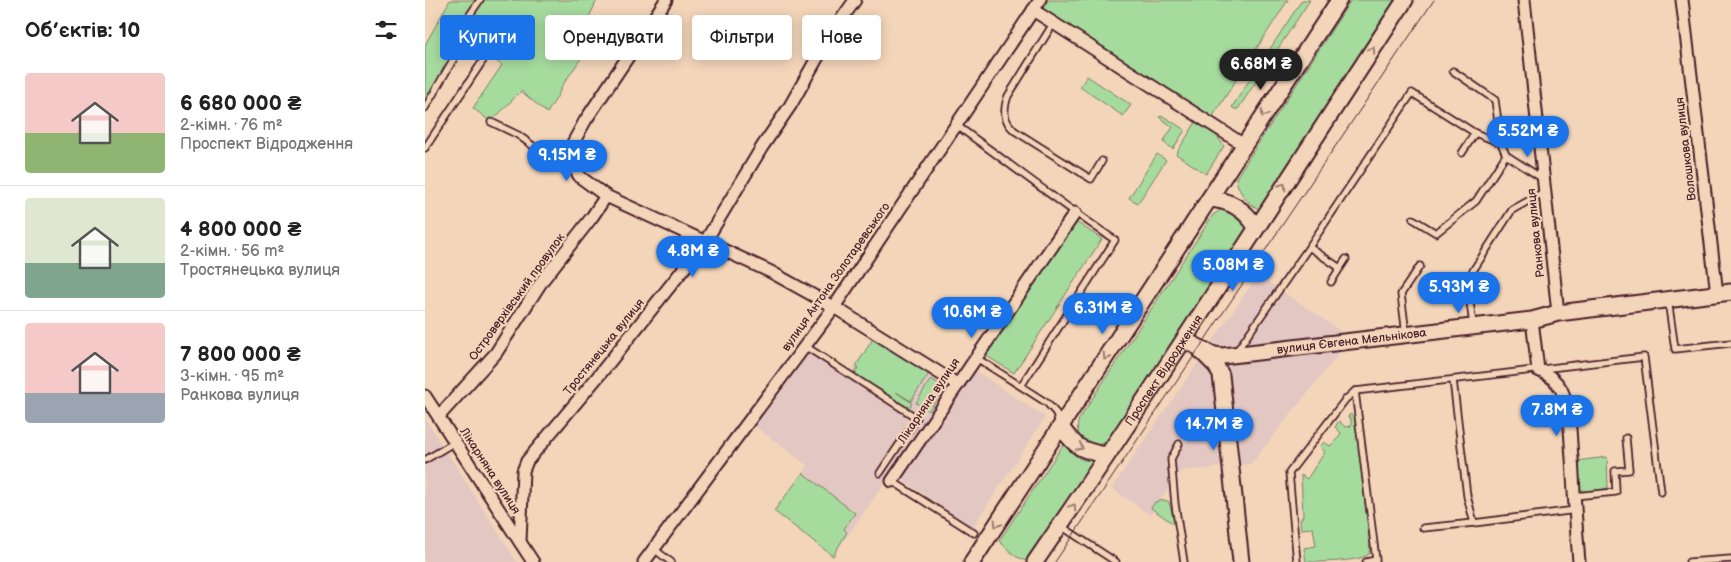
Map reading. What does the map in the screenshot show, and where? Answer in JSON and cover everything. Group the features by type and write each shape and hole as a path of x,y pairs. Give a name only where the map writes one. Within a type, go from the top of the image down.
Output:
{"main road":[{"path":"972,562 1339,0"},
{"name":"Проспект Відродження","path":"1035,562 1184,340 1405,0"},
{"path":"1209,199 1235,205 1245,211 1256,227"},
{"name":"вулиця Євгена Мельнікова","path":"1184,340 1214,355 1233,356 1473,328 1532,320 1558,313 1724,293"},
{"path":"1184,340 1211,360 1221,375 1241,562"},
{"path":"1061,427 1075,446 1094,453 1107,455"}],"street":[{"path":"666,0 573,142 575,169 580,177 607,196 771,272 834,307 957,384"},
{"name":"Тростянецька вулиця","path":"520,542 523,471 527,461 600,374 705,242 762,147 790,106 829,37 855,0"},
{"name":"вулиця Антона Золотаревського","path":"644,562 834,307 1040,0"},
{"name":"Ранкова вулиця","path":"1524,0 1558,313"},
{"name":"Волошкова вулиця","path":"1682,0 1724,293"},
{"path":"1033,10 1243,145"},
{"name":"Островерхівський провулок","path":"439,416 496,353 542,281 593,217 607,196"},
{"name":"Лікарняна вулиця","path":"892,481 1075,213"},
{"path":"1532,320 1538,370 1555,380 1565,400 1570,429 1579,562"},
{"path":"1221,375 1233,356"},
{"name":"Лікарняна вулиця","path":"425,396 533,562"}],"lane":[{"path":"425,108 461,48 469,16 480,0"},
{"path":"1053,24 1008,96 1004,106 1005,117 1009,126 1015,131 1091,179 1102,161"},
{"path":"425,148 483,60"},
{"path":"1453,71 1495,100 1501,143 1506,155 1543,179"},
{"path":"1233,356 1309,248 1412,93 1475,133 1501,143"},
{"path":"491,122 518,135 543,154 551,155 560,152 573,142"},
{"path":"956,125 1044,188 1075,213 1115,240 1021,386"},
{"path":"1462,153 1475,133"},
{"path":"1413,219 1436,233 1476,201 1506,155"},
{"path":"1473,328 1467,280 1512,210 1545,192"},
{"path":"1309,248 1340,268"},
{"path":"1331,282 1346,260"},
{"path":"1407,336 1401,294 1420,266"},
{"path":"1668,299 1675,349 1731,343"},
{"path":"805,346 917,418 880,473"},
{"path":"975,357 1047,402 1056,413 1061,427"},
{"path":"1297,562 1289,473 1345,400 1355,391 1644,357 1661,492"},
{"path":"1453,380 1467,496 1474,523"},
{"path":"1355,391 1376,560 1366,562"},
{"path":"1575,496 1616,492 1615,471 1629,470 1626,438"},
{"path":"426,457 455,442"},
{"path":"1179,444 1171,459 1175,504 1184,562"},
{"path":"892,481 974,533"},
{"path":"1423,528 1576,510"},
{"path":"1061,525 1116,562"},
{"path":"654,549 671,562"},
{"path":"1692,562 1731,558"},
{"path":"1236,562 1241,562"}],"shaded area":[{"path":"1258,275 1351,338 1251,464 1180,471 1150,515 1112,488"},
{"path":"874,336 951,385 927,423 833,556 774,511 808,466 755,426 813,348 850,374"},
{"path":"971,368 1045,417 973,527 899,478"},
{"path":"425,418 444,448 517,562 425,562"}],"green space":[{"path":"450,0 597,0 590,15 545,15 545,60 580,60 562,86 547,113 521,91 491,122 473,108 502,65 494,60 535,60 535,15 442,15"},
{"path":"1047,0 1288,0 1211,119 1041,9"},
{"path":"1302,0 1310,0 1238,109 1234,109 1232,107"},
{"path":"1351,0 1396,0 1259,209 1244,197 1238,187 1236,178"},
{"path":"440,18 440,60 453,60 425,108 425,45"},
{"path":"1087,76 1131,105 1123,116 1080,87"},
{"path":"1163,116 1185,130 1173,149 1163,142 1173,127 1159,117"},
{"path":"1196,122 1216,135 1224,146 1206,174 1176,154"},
{"path":"1157,154 1166,160 1138,203 1129,198"},
{"path":"1223,208 1229,209 1247,221 1248,230 1107,441 1095,445 1089,444 1084,441 1078,432 1079,419 1213,215"},
{"path":"1073,220 1102,239 1014,373 985,355"},
{"path":"874,337 930,372 911,401 896,392 912,403 908,410 853,375 858,368 856,366"},
{"path":"931,379 944,387 929,411 916,403"},
{"path":"1350,414 1355,417 1370,544 1369,554 1357,559 1306,562 1304,548 1316,546 1313,528 1301,529 1300,520 1303,516 1301,475 1307,479 1325,452 1320,447 1324,442 1330,446 1339,437 1341,433 1335,427 1339,421 1345,427 1351,426 1351,418 1348,417"},
{"path":"1063,445 1076,457 1092,461 1093,463 1028,562 1015,556 999,541"},
{"path":"1607,457 1608,488 1587,492 1578,488 1576,461"},
{"path":"803,473 855,513 844,529 847,532 833,556 774,511"},
{"path":"1165,500 1169,502 1175,525 1151,508 1155,502"}],"tram line":[{"path":"1055,562 1434,0"}]}
